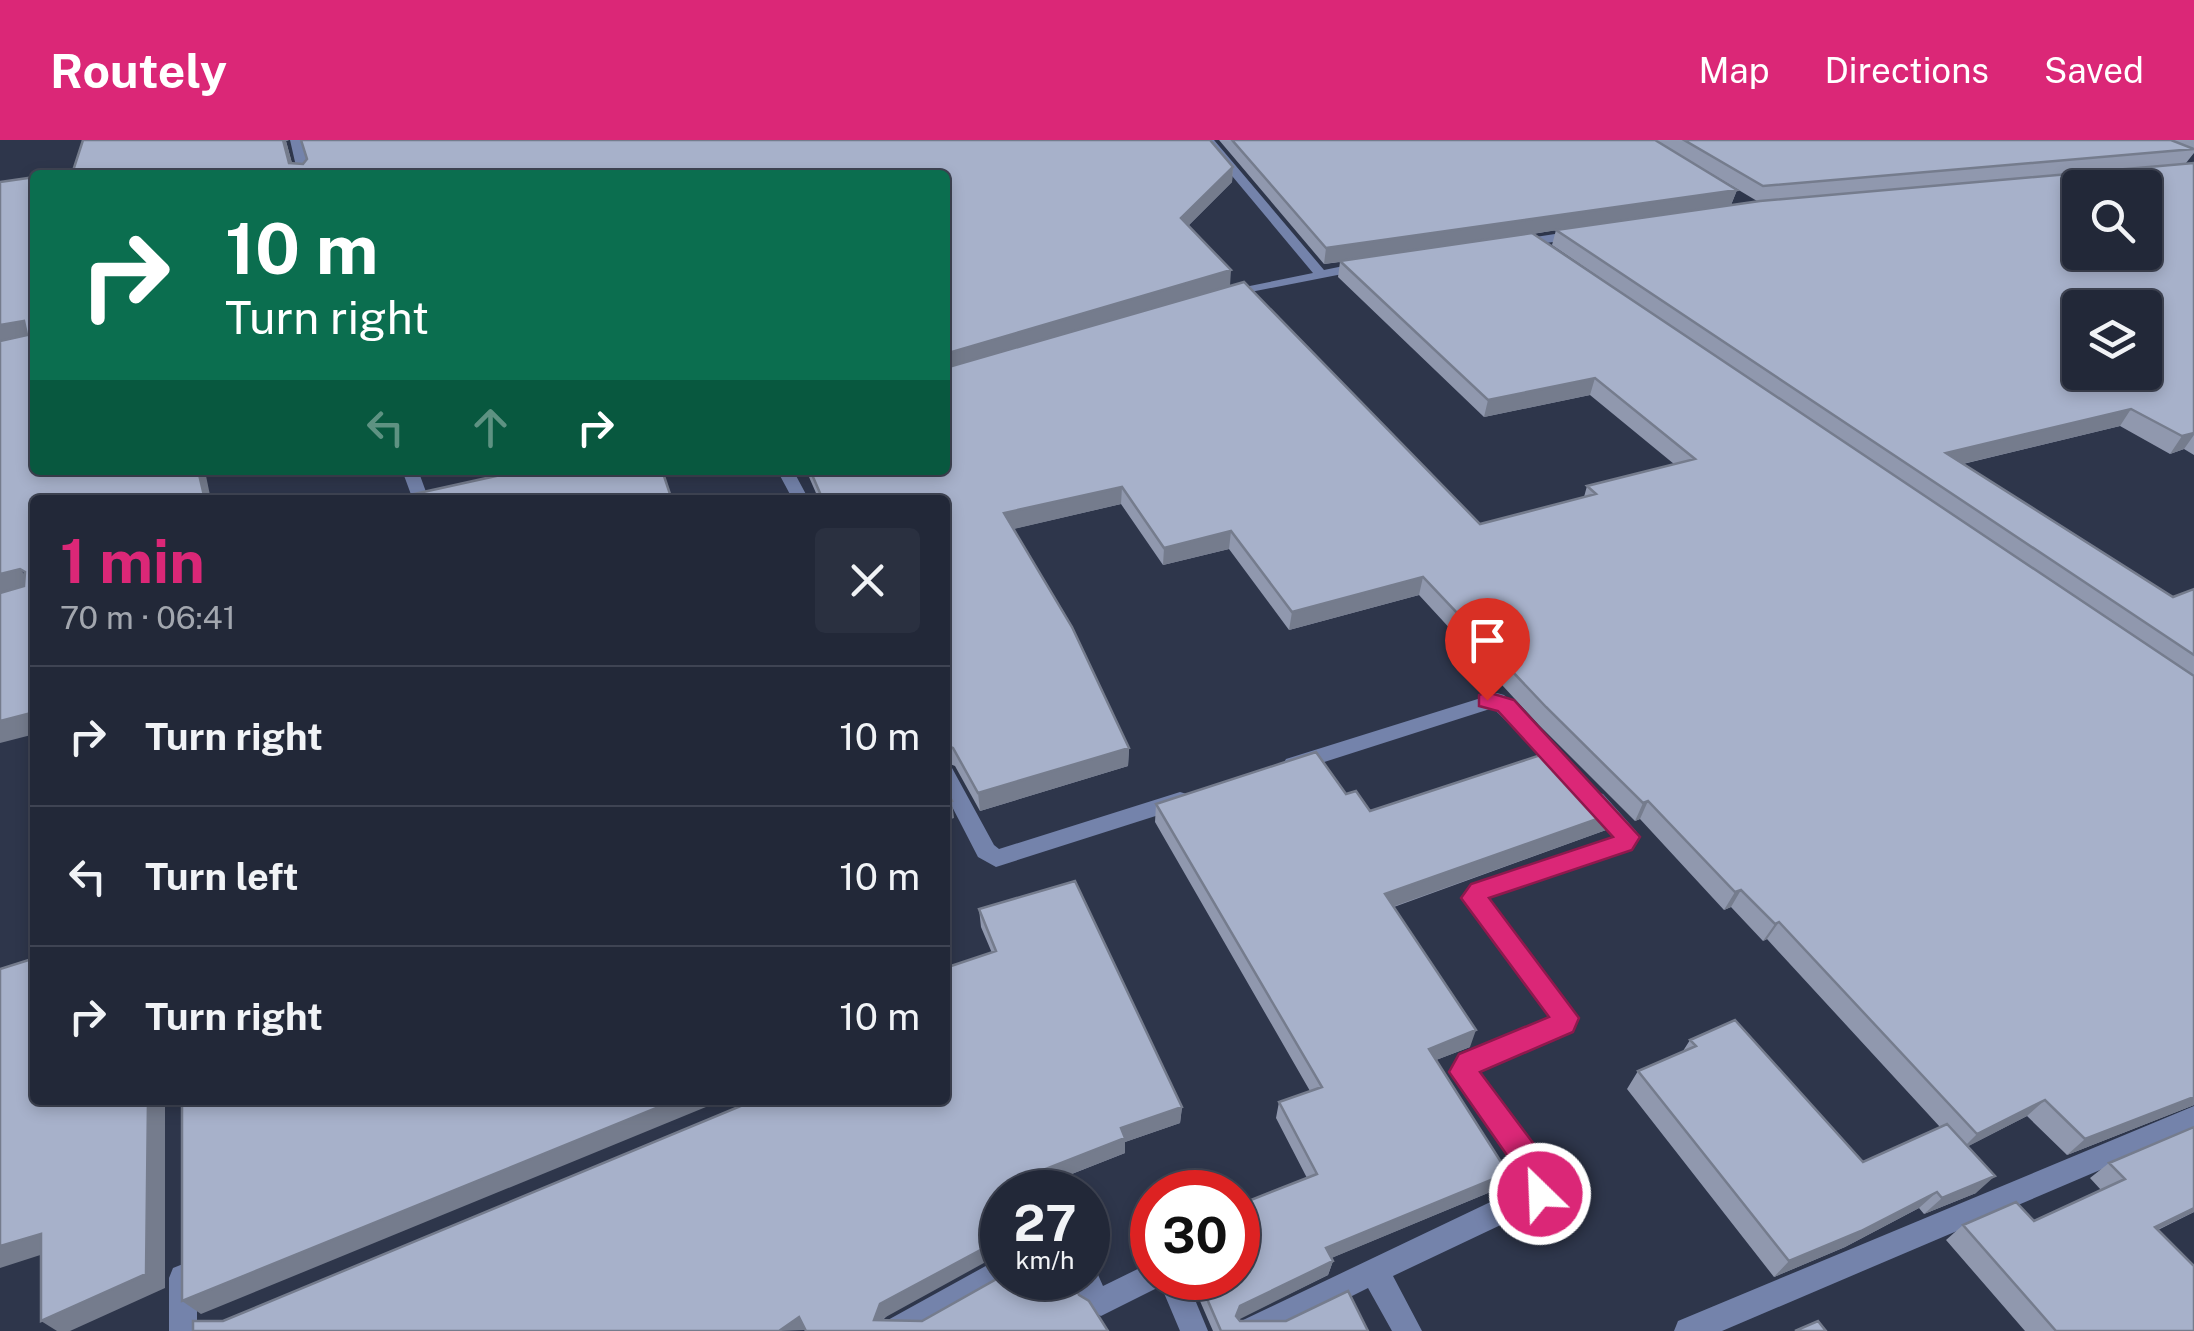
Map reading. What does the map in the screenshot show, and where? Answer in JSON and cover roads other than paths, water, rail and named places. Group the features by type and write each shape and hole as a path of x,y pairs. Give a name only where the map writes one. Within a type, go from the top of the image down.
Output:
{"street":[{"path":"296,140 303,170"},
{"path":"1208,140 1319,272"},
{"path":"1494,247 1606,231"},
{"path":"1532,242 1564,261"},
{"path":"1212,298 1319,272 1377,264"},
{"path":"1252,1331 1540,1194 1541,1178 1464,1072 1469,1063 1563,1024 1565,1018 1474,898 1480,891 1623,843 1628,837 1497,700 1265,772"},
{"path":"950,783 986,852 996,858 1210,791"},
{"path":"1688,1331 2194,1118"},
{"path":"183,1254 184,1331"},
{"path":"1374,1270 1408,1331"},
{"path":"896,1331 980,1283"},
{"path":"1181,1300 1194,1331"}]}
